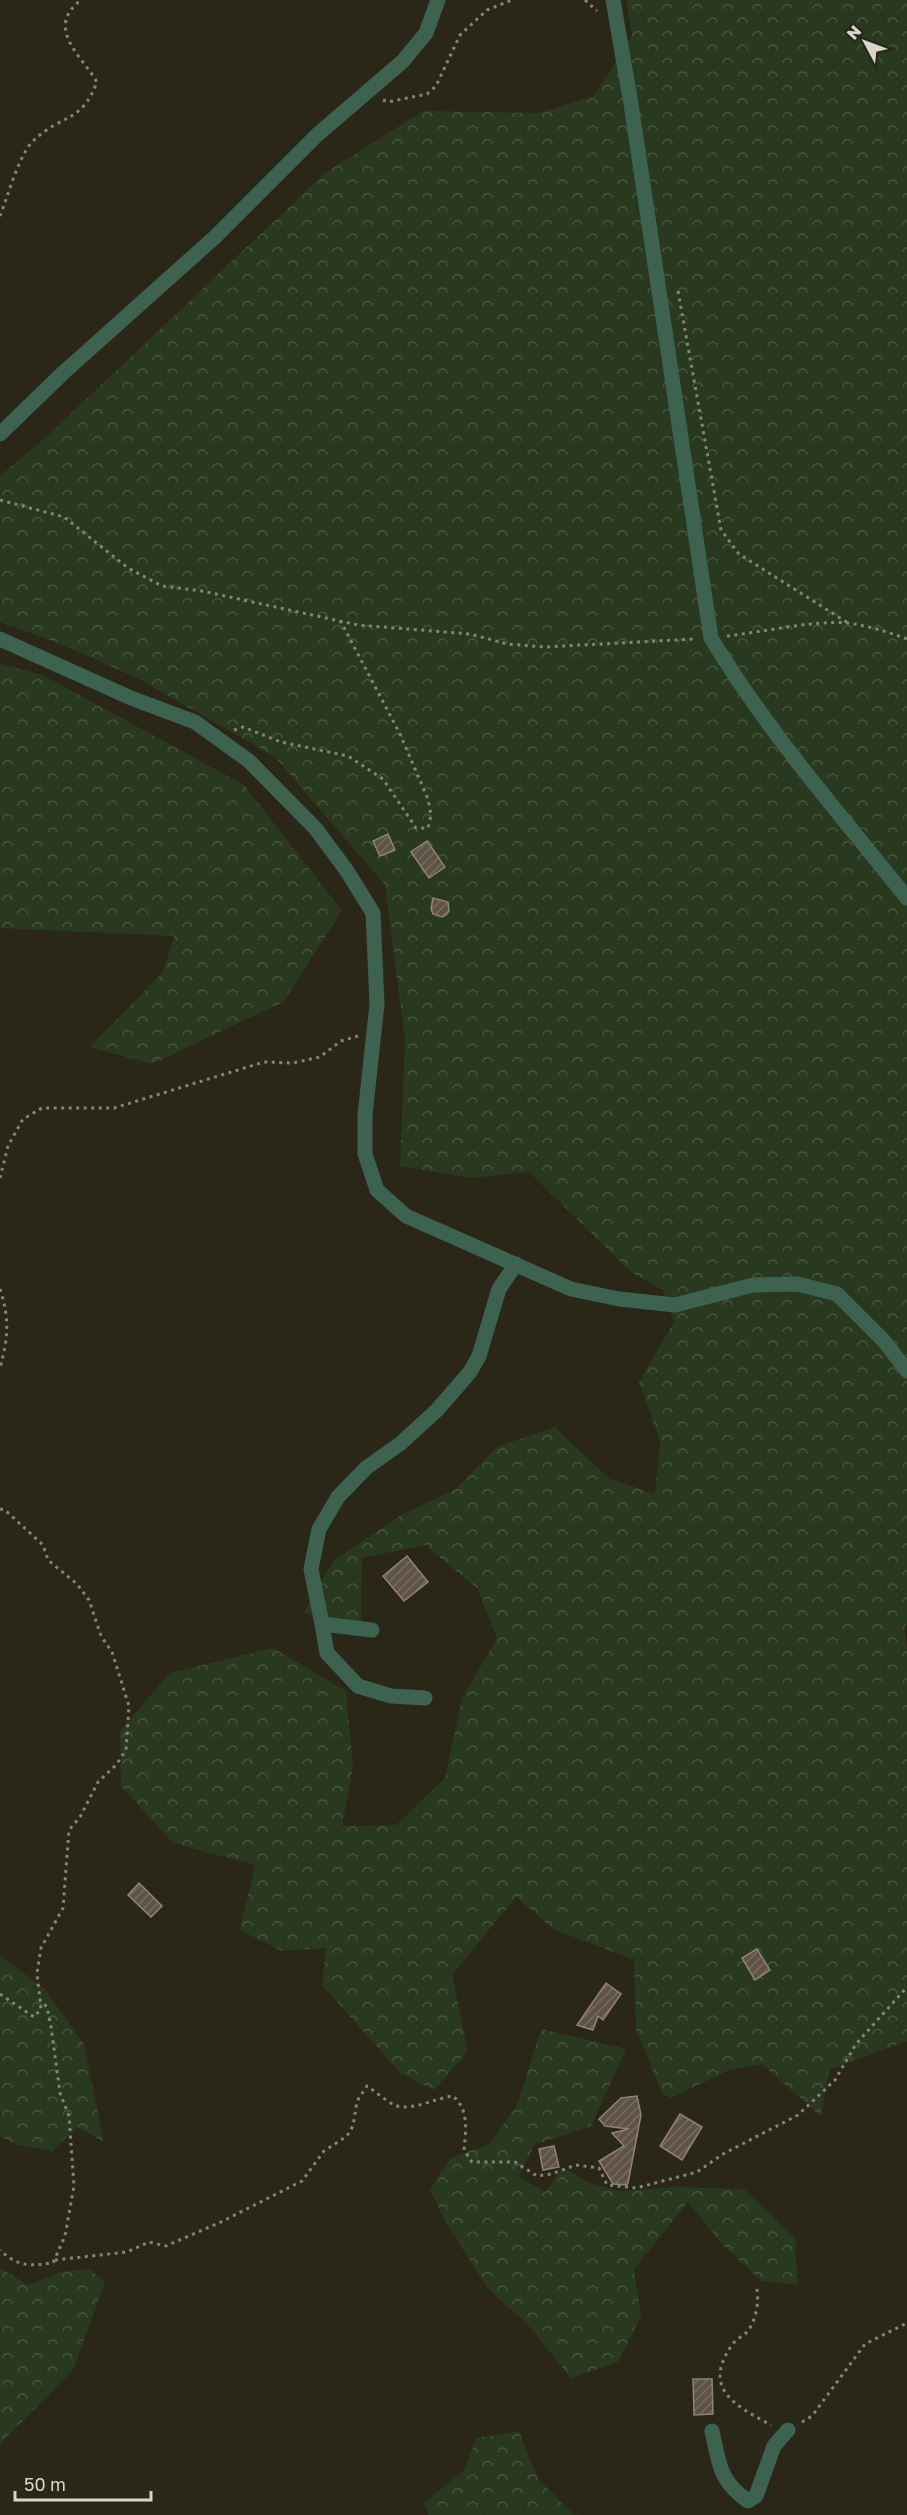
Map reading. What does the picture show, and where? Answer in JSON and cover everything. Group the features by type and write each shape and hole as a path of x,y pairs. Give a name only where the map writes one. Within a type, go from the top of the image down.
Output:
{"street":[{"path":"0,434 63,373 215,237 317,135 403,61 426,33 438,0"},
{"path":"613,0 633,116 711,638 738,682 792,756 907,898"},
{"path":"0,639 131,698 195,722 249,761 316,829 347,871 373,913 377,1004 365,1115 364,1154 377,1190 406,1216 571,1289 619,1299 675,1305 753,1285 798,1284 837,1294 884,1341 907,1371"},
{"path":"425,1698 391,1696 357,1686 327,1653 311,1569 319,1529 338,1497 366,1468 402,1443 430,1417 470,1372 479,1356 499,1289 516,1264"},
{"path":"322,1624 372,1630"},
{"path":"712,2431 722,2476 735,2492 748,2501 756,2496 774,2446 788,2430"}],"path":[{"path":"0,216 32,141 55,123 80,113 90,102 97,82 75,52 64,24 68,10 81,0"},
{"path":"368,92 388,102 427,94 436,86 460,35 487,10 512,0"},
{"path":"676,284 721,530 739,554 848,623"},
{"path":"0,500 64,517 128,567 162,586 202,591 388,628 460,633 507,644 545,647 711,638 821,623 848,623 876,628 907,639"},
{"path":"213,735 243,727 281,742 348,756 383,779 416,828 428,828 431,815 428,799 378,688 340,620"},
{"path":"0,1178 8,1146 23,1119 42,1108 114,1108 264,1062 293,1063 320,1057 341,1041 374,1035"},
{"path":"0,1289 5,1305 8,1334 0,1368"},
{"path":"0,1509 5,1510 43,1545 48,1560 77,1584 89,1600 101,1636 112,1652 129,1706 126,1750 116,1766 98,1782 80,1817 69,1830 63,1908 41,1948 37,1973 41,2009 34,2017 0,1994"},
{"path":"55,2260 127,2252 149,2242 166,2246 223,2221 302,2181 324,2151 347,2136 353,2126 357,2101 367,2086 395,2105 410,2108 427,2101 453,2096 460,2103 467,2124 464,2150 472,2162 515,2162 537,2176 551,2175 576,2165 599,2168 607,2185 636,2188 697,2172 723,2154 798,2115 835,2080 855,2044 907,1987"},
{"path":"0,2250 13,2262 33,2266 53,2263 65,2236 74,2186 69,2116 60,2093 46,2007 40,2000"},
{"path":"757,2289 759,2299 755,2317 747,2332 733,2343 722,2361 720,2383 723,2393 738,2406 774,2427 788,2430 812,2416 865,2344 907,2323"}],"green space":[{"path":"626,0 907,0 907,1623 904,1628 907,1649 907,2041 829,2070 821,2116 761,2064 729,2070 671,2098 662,2093 636,2029 634,1960 553,1929 516,1897 452,1975 468,2051 434,2090 400,2073 322,1985 326,1948 282,1951 240,1930 255,1865 173,1843 121,1786 120,1731 170,1673 273,1648 346,1691 353,1767 342,1826 396,1825 445,1778 462,1698 497,1639 478,1589 425,1545 362,1558 361,1627 304,1613 333,1561 401,1515 456,1489 497,1447 555,1427 608,1478 655,1494 660,1441 639,1382 674,1322 663,1290 632,1273 529,1172 471,1178 400,1166 405,1039 385,885 275,757 139,679 58,643 0,622 0,476 44,439 325,173 423,111 539,113 594,96 632,35"},
{"path":"0,664 43,675 244,785 342,911 283,1002 152,1064 90,1047 163,972 174,936 0,928"},
{"path":"0,1956 44,1988 84,2044 104,2142 77,2127 52,2151 17,2145 0,2136"},
{"path":"541,2029 626,2049 591,2126 534,2145 519,2177 545,2192 563,2167 589,2183 620,2191 676,2187 744,2189 795,2238 798,2285 761,2281 721,2243 688,2202 634,2269 641,2316 618,2362 571,2378 528,2325 489,2290 448,2226 430,2190 450,2158 490,2144 518,2103"},
{"path":"0,2268 28,2285 61,2272 90,2269 105,2282 73,2370 2,2442 0,2448"},
{"path":"519,2431 538,2479 573,2514 593,2515 428,2515 424,2503 465,2469 476,2438"}],"building":[{"path":"388,834 395,850 380,856 373,841"},
{"path":"427,841 445,867 429,878 411,852"},
{"path":"433,898 448,902 449,911 446,915 442,917 433,914 431,909"},
{"path":"407,1556 428,1582 404,1601 383,1576"},
{"path":"139,1883 162,1906 151,1917 128,1895"},
{"path":"757,1949 770,1970 755,1980 742,1958"},
{"path":"606,1983 621,1994 603,2020 598,2016 593,2030 577,2025"},
{"path":"637,2096 641,2115 628,2183 627,2185 613,2184 599,2161 624,2146 612,2133 629,2129 605,2126 599,2119 621,2098"},
{"path":"680,2114 702,2127 682,2160 660,2146"},
{"path":"554,2146 559,2167 543,2170 539,2149"},
{"path":"693,2379 712,2379 713,2414 694,2415"}]}
